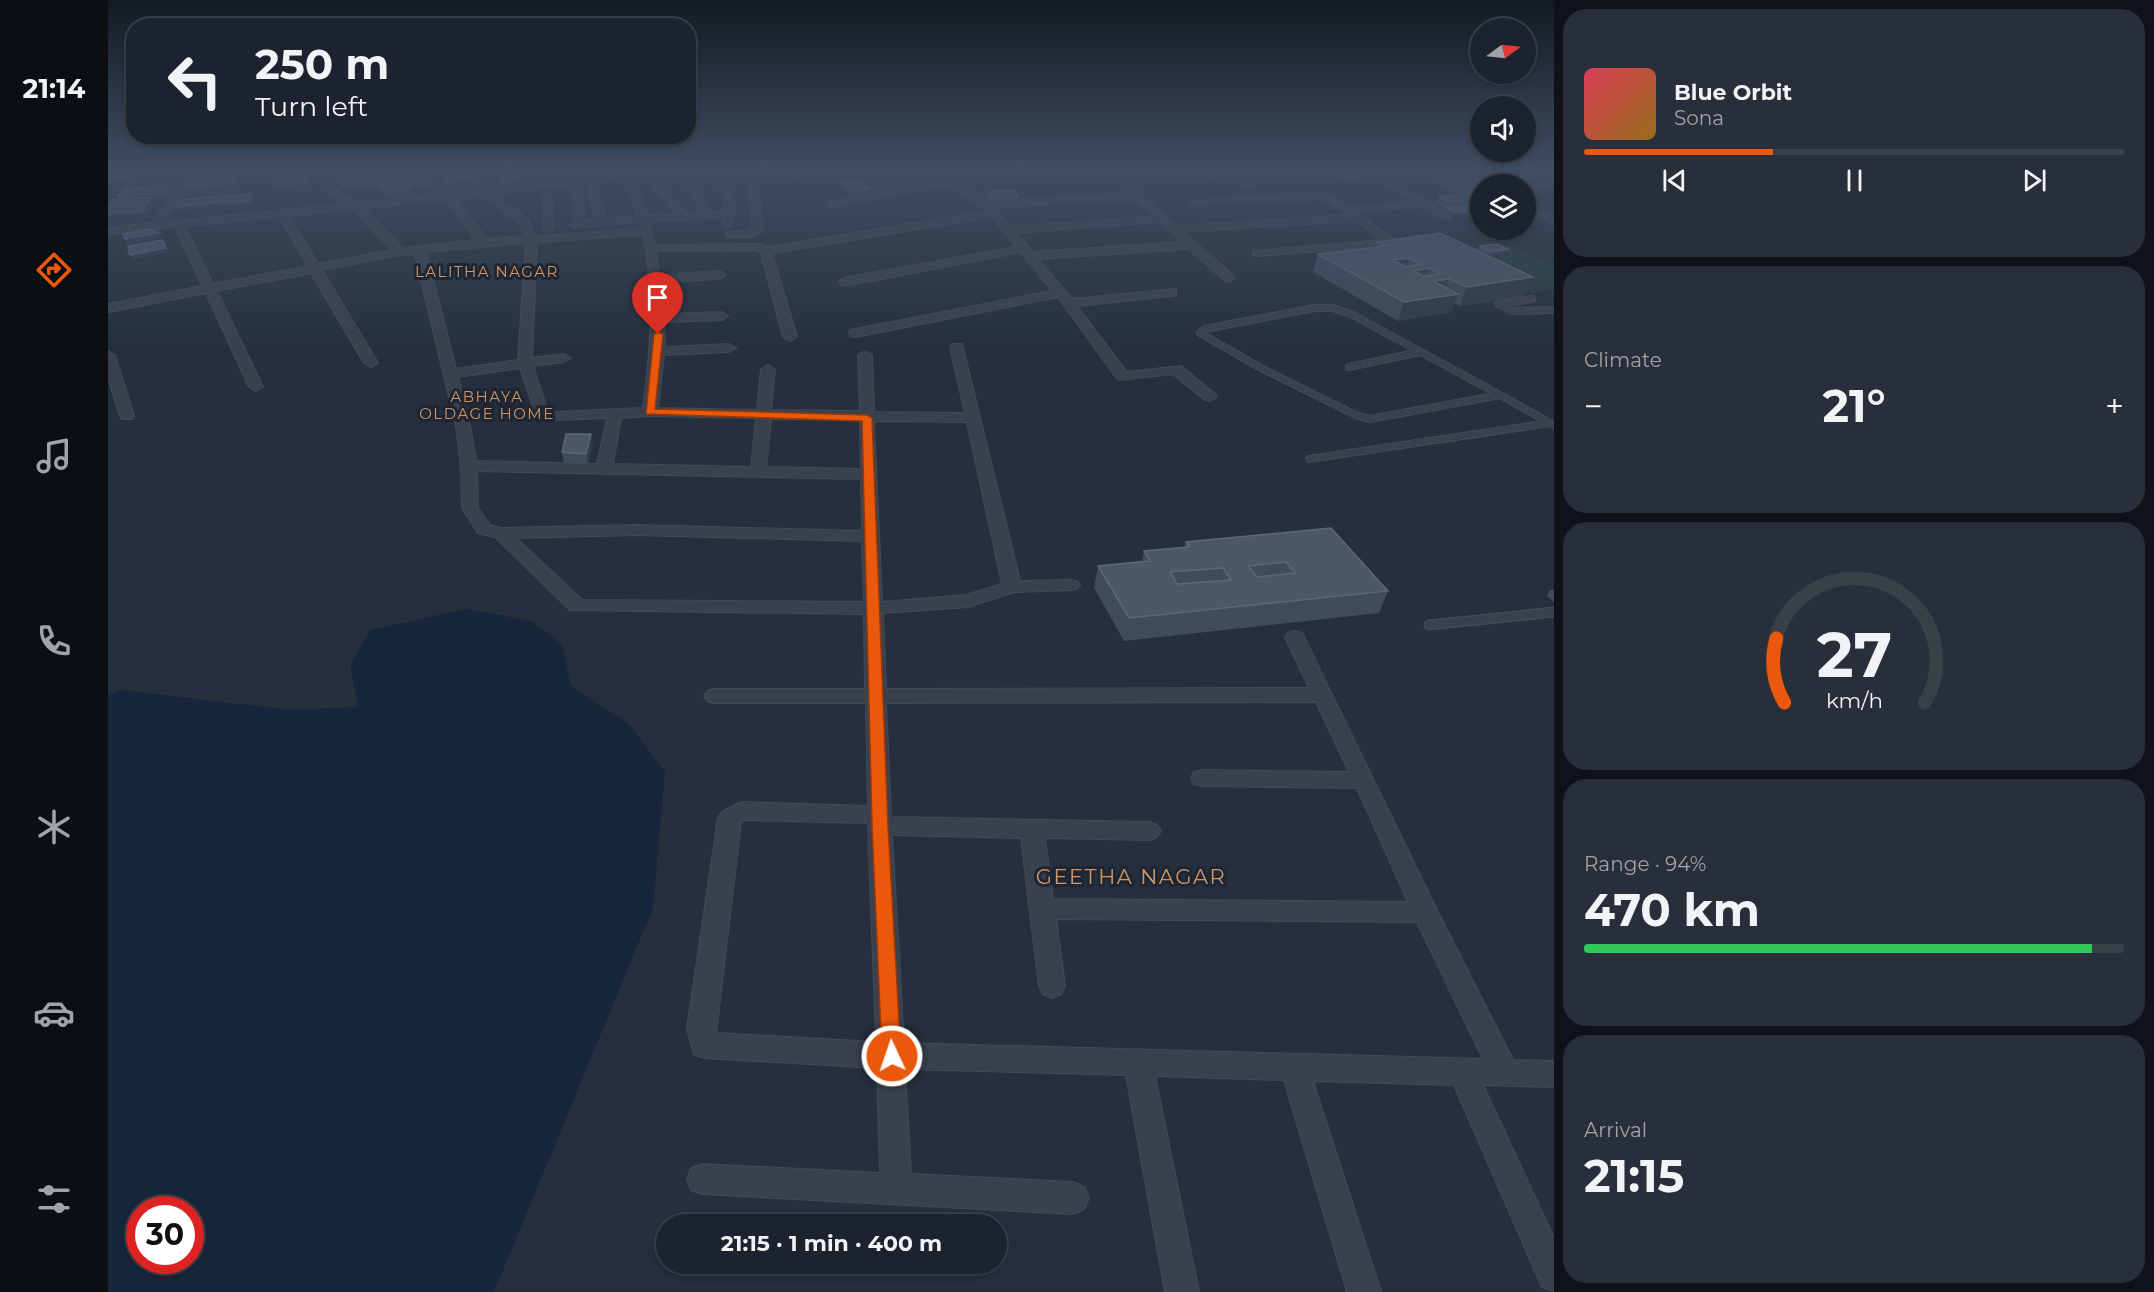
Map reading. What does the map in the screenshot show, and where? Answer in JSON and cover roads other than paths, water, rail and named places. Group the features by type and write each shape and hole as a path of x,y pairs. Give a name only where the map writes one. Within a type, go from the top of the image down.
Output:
{"street":[{"path":"108,231 139,228"},
{"path":"181,228 256,387"},
{"path":"290,228 371,363"},
{"path":"377,228 400,252 420,252 463,426 469,466 470,508 484,529 501,533 637,530 871,536"},
{"path":"473,228 484,242"},
{"path":"527,228 530,235 525,362 541,412 554,416 650,412 867,418 974,418"},
{"path":"108,308 400,252 530,235 553,228"},
{"path":"645,228 649,239 658,318 658,351 650,412"},
{"path":"725,236 729,228"},
{"path":"649,239 757,233 756,228"},
{"path":"530,235 649,239 758,247 765,251 884,228"},
{"path":"1008,230 1032,228"},
{"path":"1173,229 1185,228"},
{"path":"1257,253 1393,243 1372,228"},
{"path":"1173,229 1228,278"},
{"path":"1008,230 1064,298 1123,377 1176,369 1210,397"},
{"path":"844,282 1025,252 1192,245"},
{"path":"765,251 790,337"},
{"path":"653,279 720,275"},
{"path":"855,333 1064,298 1172,292"},
{"path":"658,318 722,315"},
{"path":"957,347 1012,587"},
{"path":"658,351 729,348"},
{"path":"108,355 126,416"},
{"path":"865,355 880,820 896,1187"},
{"path":"449,374 564,358"},
{"path":"758,472 768,369"},
{"path":"604,468 615,413"},
{"path":"469,466 869,474"},
{"path":"501,533 577,606 873,608 968,602 1012,587 1071,585"},
{"path":"1295,637 1425,912 1505,1073"},
{"path":"714,696 1323,694"},
{"path":"1202,778 1364,780"},
{"path":"1149,831 1032,829 741,811 730,818 701,1029 704,1045 892,1056 1554,1074"},
{"path":"1032,829 1052,986"},
{"path":"1043,909 1425,912"},
{"path":"1138,1064 1182,1292"},
{"path":"1295,1068 1364,1292"},
{"path":"1463,1073 1544,1228 1554,1275"},
{"path":"702,1179 896,1187 1073,1198"}],"lane":[{"path":"1532,299 1498,304 1512,311 1554,310"},
{"path":"1501,395 1370,419 1358,416 1259,367 1200,333 1205,329 1314,308 1333,308 1351,314 1501,395 1552,424"},
{"path":"1349,367 1420,352"},
{"path":"1309,459 1552,424"},
{"path":"1429,625 1554,612"}],"water":[{"path":"465,609 532,621 563,646 571,686 629,724 665,772 653,908 494,1292 108,1292 108,694 120,690 291,710 358,707 350,665 371,630"}],"district":[{"name":"LALITHA NAGAR","path":"487,271"},
{"name":"ABHAYA OLDAGE HOME","path":"487,404"},
{"name":"GEETHA NAGAR","path":"1131,876"}]}
